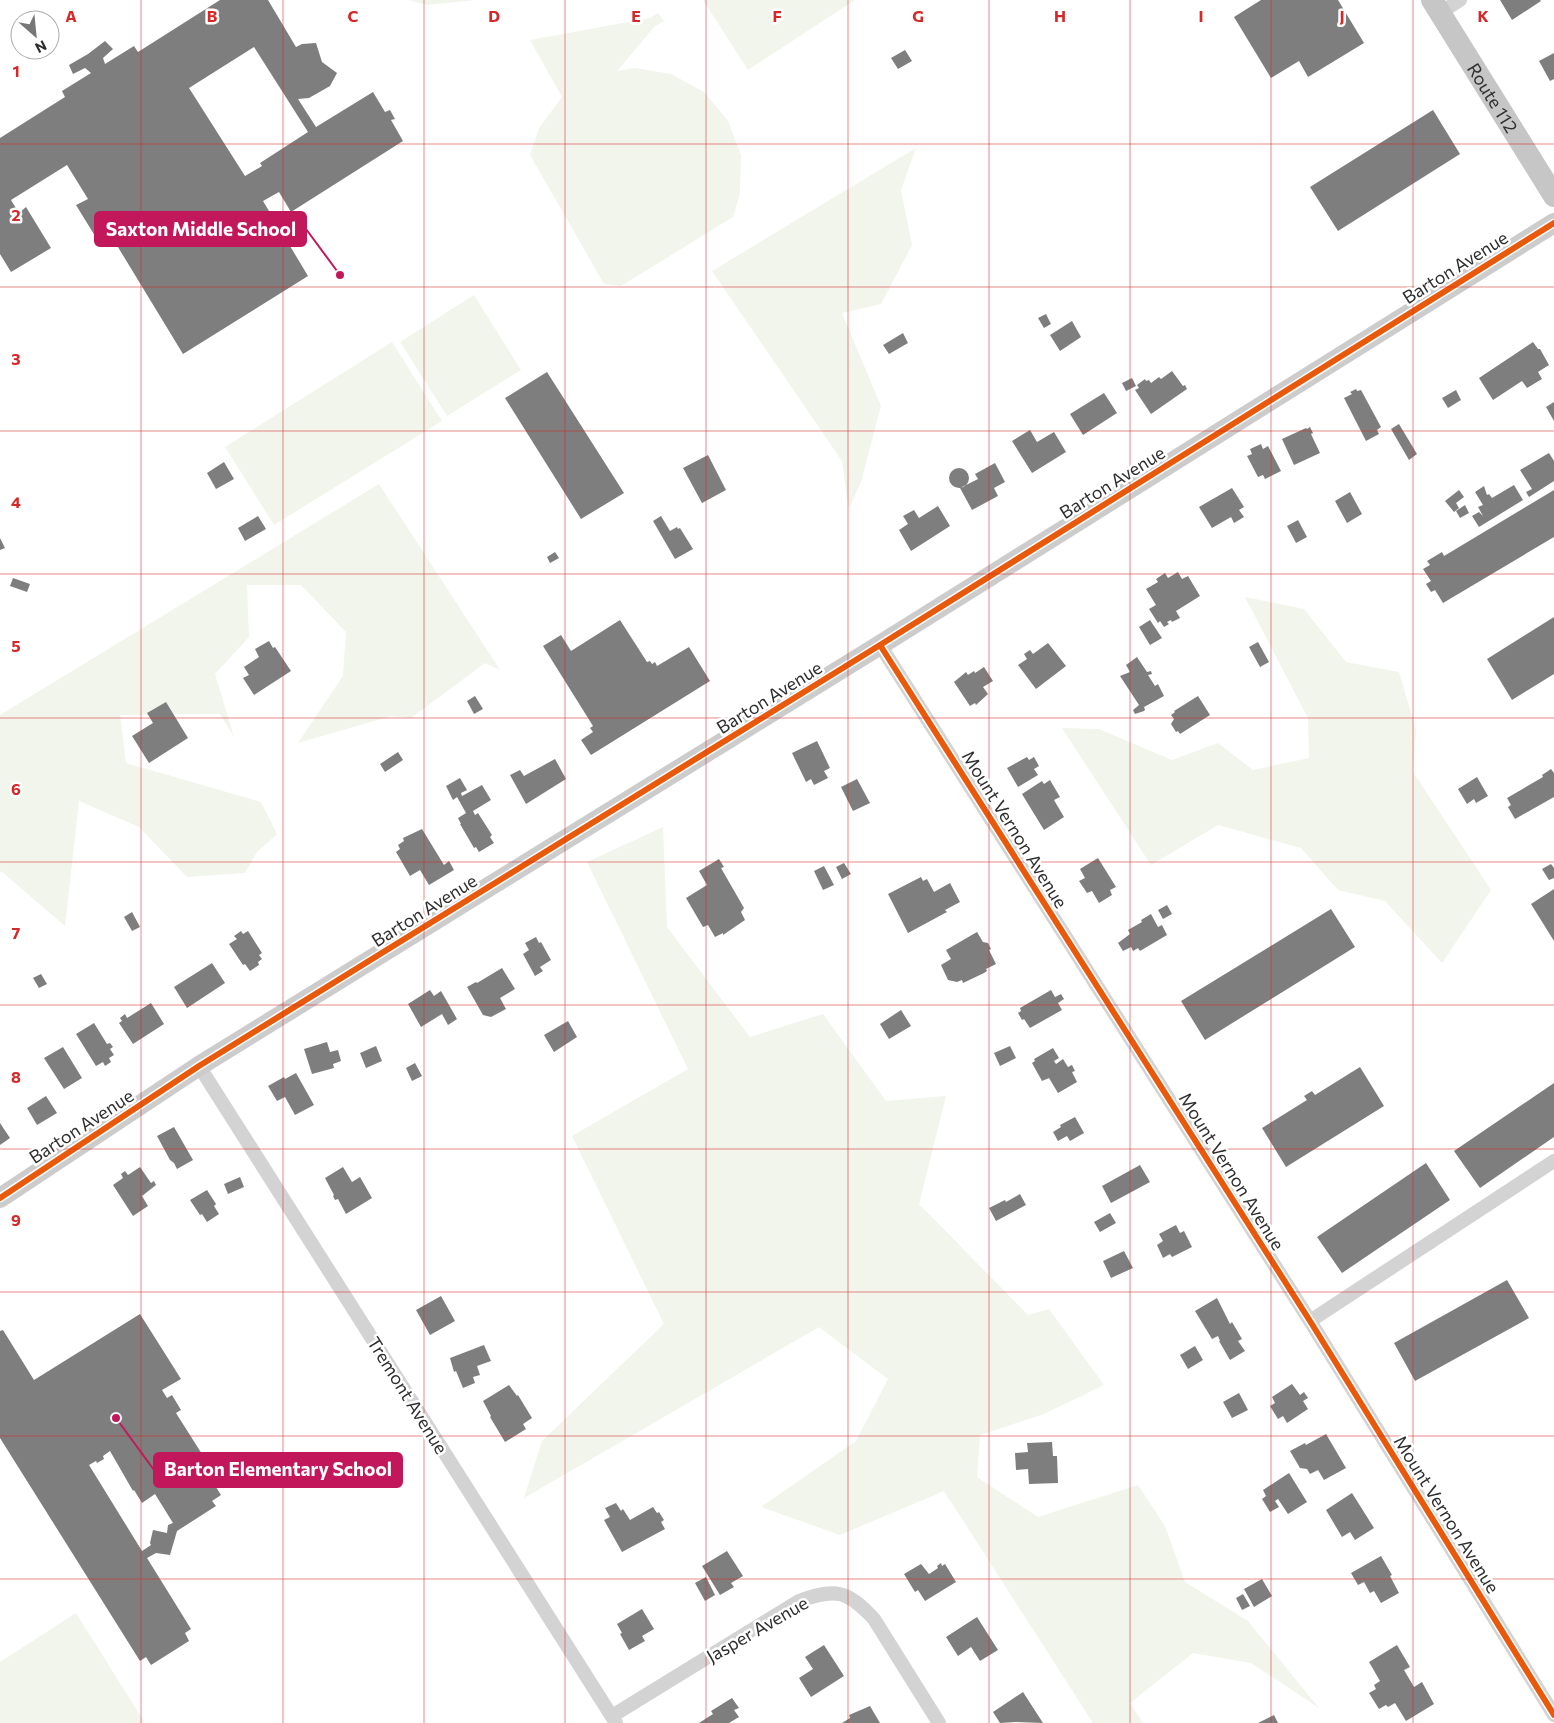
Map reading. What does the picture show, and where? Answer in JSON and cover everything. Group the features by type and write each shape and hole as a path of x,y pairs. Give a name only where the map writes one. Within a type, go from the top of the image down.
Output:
{"main road":[{"name":"Route 112","path":"1436,6 1554,196"}],"street":[{"path":"1436,6 1460,0"},
{"name":"Barton Avenue","path":"0,1198 199,1066 880,646 1554,223"},
{"name":"Mount Vernon Avenue","path":"880,646 1310,1321 1554,1715"},
{"name":"Tremont Avenue","path":"199,1066 614,1719"},
{"path":"1310,1321 1554,1161"},
{"name":"Jasper Avenue","path":"614,1719 799,1601 821,1594 844,1594 862,1606 874,1619 939,1723"}],"shaded area":[{"path":"408,0 476,0 427,5"},
{"path":"703,0 855,0 748,70"},
{"path":"658,13 664,21 655,26 617,71 635,68 671,74 704,92 728,121 741,155 740,194 733,217 621,286 604,284 530,155 539,128 562,97 530,40 650,18"},
{"path":"916,148 901,190 912,245 881,304 842,313 881,406 861,482 849,509 842,461 712,271"},
{"path":"474,295 521,370 447,416 400,342"},
{"path":"392,342 442,421 274,525 225,447"},
{"path":"379,484 500,670 485,663 411,718 391,716 298,743 343,676 346,632 301,585 247,585 249,637 215,674 234,737 220,714 120,715 126,763 261,802 277,834 257,852 245,873 187,877 139,827 79,801 65,926 1,871 0,873 0,715"},
{"path":"1245,597 1304,609 1346,662 1399,672 1416,730 1413,772 1491,890 1442,963 1385,901 1338,890 1301,848 1218,825 1151,865 1062,728 1099,729 1172,760 1218,743 1253,770 1309,758 1308,718"},
{"path":"663,827 667,927 750,1037 823,1014 886,1101 946,1096 919,1204 1028,1315 1049,1309 1104,1385 1044,1414 980,1435 977,1477 1038,1517 1138,1485 1165,1526 1185,1582 1248,1621 1319,1708 1251,1663 1193,1653 1130,1703 1143,1723 1093,1723 944,1491 840,1535 761,1507 856,1441 888,1379 819,1327 524,1498 542,1441 664,1324 572,1136 688,1069 587,862"},
{"path":"76,1613 145,1723 0,1723 0,1662"}],"building":[{"path":"220,0 268,0 296,47 302,44 316,43 322,62 337,73 330,86 309,98 298,99 316,127 373,92 385,112 390,110 395,119 391,120 403,141 291,212 279,192 263,201 308,276 183,354 107,229 95,236 76,205 88,199 67,165 11,200 19,213 26,207 51,248 11,272 0,254 0,138 65,97 62,91 91,73 85,68 73,74 69,65 105,41 113,49 103,58 105,64 134,46 138,52","holes":["254,47 308,132 260,163 262,166 245,176 189,88"]},
{"path":"1261,0 1338,0 1364,43 1308,77 1299,61 1271,78 1234,17"},
{"path":"1500,0 1540,0 1541,1 1512,20"},
{"path":"905,50 912,61 898,69 891,58"},
{"path":"1554,53 1554,79 1550,81 1539,61"},
{"path":"1433,110 1460,154 1338,231 1310,187"},
{"path":"1046,314 1051,324 1044,328 1038,318"},
{"path":"1072,321 1081,337 1060,351 1050,335"},
{"path":"903,333 908,343 889,354 883,345"},
{"path":"1533,342 1540,349 1549,365 1538,372 1542,379 1527,388 1522,381 1493,400 1479,378"},
{"path":"1172,371 1187,389 1151,414 1135,390 1139,388 1137,385 1145,379 1151,383 1159,377 1161,379"},
{"path":"547,372 624,493 581,519 505,398"},
{"path":"1132,378 1136,386 1126,391 1122,383"},
{"path":"1356,389 1357,391 1361,390 1381,427 1377,430 1379,434 1366,441 1344,398 1352,394 1350,392"},
{"path":"1456,390 1461,400 1448,408 1442,398"},
{"path":"1104,393 1117,413 1083,435 1070,414"},
{"path":"1554,402 1554,421 1546,407"},
{"path":"1399,424 1417,454 1409,460 1391,429"},
{"path":"1310,427 1313,433 1311,434 1320,453 1294,465 1282,439"},
{"path":"1030,430 1037,442 1054,432 1066,452 1032,473 1012,441"},
{"path":"1261,444 1263,449 1268,446 1281,471 1265,479 1263,475 1258,477 1247,456 1252,454 1250,449"},
{"path":"1549,453 1554,461 1554,481 1529,497 1526,492 1532,489 1520,470"},
{"path":"708,455 726,490 702,503 683,468"},
{"path":"224,462 234,479 216,489 207,473"},
{"path":"995,463 1005,482 994,488 998,496 972,510 960,488 978,479 975,474"},
{"path":"959,468 966,471 969,478 966,485 959,488 952,485 949,478 952,471"},
{"path":"1514,485 1523,500 1479,527 1472,516 1479,512 1483,516 1478,507 1483,505 1475,492 1484,486 1487,495 1489,494 1492,498"},
{"path":"1232,488 1244,507 1239,510 1244,517 1234,523 1231,517 1212,528 1199,507"},
{"path":"1459,490 1464,497 1456,503 1459,508 1454,512 1445,501"},
{"path":"1554,490 1554,537 1443,603 1435,590 1431,592 1426,584 1431,581 1423,569 1430,565 1427,561 1442,552 1444,556"},
{"path":"1350,492 1362,514 1347,523 1335,501"},
{"path":"1465,505 1469,513 1460,518 1456,511"},
{"path":"938,506 950,526 911,551 899,530 908,524 903,516 914,510 919,518"},
{"path":"258,516 266,529 245,541 238,528"},
{"path":"661,516 670,531 677,527 678,529 680,528 693,549 675,559 653,521"},
{"path":"1298,520 1307,537 1296,543 1287,526"},
{"path":"0,538 5,548 0,550"},
{"path":"555,552 559,558 550,563 547,557"},
{"path":"1178,572 1182,579 1188,576 1200,596 1176,611 1180,618 1167,622 1169,624 1164,627 1160,621 1158,623 1149,609 1156,605 1146,589 1158,582 1156,579 1165,573 1168,578"},
{"path":"13,578 30,584 27,592 10,586"},
{"path":"1554,617 1554,674 1512,700 1487,659"},
{"path":"620,620 647,662 650,661 652,664 655,662 657,666 689,647 710,681 591,755 581,740 593,732 590,728 593,726 543,646 561,635 571,651"},
{"path":"1150,620 1162,638 1150,645 1139,627"},
{"path":"269,641 291,671 254,695 243,678 249,675 244,667 259,657 255,649"},
{"path":"1258,642 1269,662 1260,667 1249,647"},
{"path":"1048,643 1066,666 1036,689 1018,665 1027,659 1024,654 1030,650 1033,654"},
{"path":"1137,657 1147,672 1151,671 1152,674 1148,675 1155,686 1158,684 1164,696 1144,707 1144,711 1135,714 1133,710 1139,705 1120,676 1130,672 1126,665"},
{"path":"984,667 993,681 983,687 988,694 976,705 975,703 970,706 954,682 966,672 968,675"},
{"path":"475,696 483,709 474,714 467,701"},
{"path":"1198,696 1210,715 1180,734 1178,731 1176,732 1171,724 1174,719 1171,715 1174,711"},
{"path":"166,702 188,738 149,763 132,736 153,723 147,713"},
{"path":"817,741 830,768 824,771 828,778 814,785 811,779 806,782 792,753"},
{"path":"398,752 403,760 385,772 380,764"},
{"path":"1027,757 1029,760 1034,757 1039,766 1034,769 1038,775 1018,787 1007,768"},
{"path":"555,759 566,779 526,804 510,775 520,770 524,776"},
{"path":"1551,769 1554,773 1554,797 1515,819 1508,807 1511,805 1507,798 1543,777 1542,775"},
{"path":"1477,777 1488,796 1476,803 1474,799 1467,804 1458,789"},
{"path":"460,778 467,790 461,793 462,796 482,785 491,800 473,811 475,815 478,813 492,835 490,837 494,843 479,852 476,847 474,848 458,818 466,813 457,797 453,800 446,786"},
{"path":"857,779 870,803 853,811 841,787"},
{"path":"1050,780 1060,797 1054,800 1064,817 1044,830 1022,794 1042,781 1044,784"},
{"path":"422,829 444,865 449,861 454,870 429,885 420,870 410,876 396,852 400,849 398,845 404,841 403,838"},
{"path":"1098,858 1116,887 1110,890 1112,895 1099,903 1092,891 1087,893 1079,881 1085,878 1080,869"},
{"path":"719,859 724,867 721,868 744,908 741,912 745,920 723,935 723,933 715,937 708,925 703,927 686,898 707,885 699,871"},
{"path":"844,863 851,874 842,879 836,867"},
{"path":"1551,864 1554,868 1554,878 1549,880 1542,869"},
{"path":"824,866 834,885 823,890 814,871"},
{"path":"921,877 923,881 927,879 934,892 950,883 960,902 945,910 947,912 908,933 888,894"},
{"path":"1554,889 1554,941 1531,904"},
{"path":"1167,905 1172,914 1163,919 1158,910"},
{"path":"1331,909 1355,947 1205,1040 1181,1001"},
{"path":"132,912 140,927 132,931 124,917"},
{"path":"1151,914 1158,927 1162,925 1167,935 1140,951 1138,948 1133,951 1131,947 1123,951 1118,943 1130,934 1128,930"},
{"path":"241,931 243,934 248,931 262,953 259,955 262,959 258,962 259,965 250,971 245,964 243,965 229,944 237,939 234,936"},
{"path":"977,932 983,942 988,943 991,949 989,950 996,964 986,969 987,971 984,973 963,983 962,980 957,982 948,980 941,965 951,959 946,950"},
{"path":"536,937 551,960 540,967 543,971 535,976 523,954 529,950 525,943"},
{"path":"212,963 225,983 187,1008 174,987"},
{"path":"502,968 515,989 500,998 506,1009 491,1017 483,1015 467,987"},
{"path":"41,974 47,984 39,988 33,978"},
{"path":"430,990 434,996 441,991 457,1019 448,1025 442,1014 421,1027 408,1004"},
{"path":"1051,990 1055,997 1061,994 1064,999 1058,1003 1062,1010 1030,1028 1018,1013 1021,1011 1020,1008"},
{"path":"151,1003 164,1024 133,1044 119,1023 122,1021 120,1018 125,1014 127,1018"},
{"path":"901,1010 911,1026 889,1039 880,1024"},
{"path":"568,1021 577,1037 554,1052 544,1035"},
{"path":"94,1023 107,1044 110,1043 113,1047 110,1049 114,1055 109,1058 111,1062 105,1066 103,1062 96,1066 76,1034"},
{"path":"327,1042 330,1052 338,1050 341,1061 333,1064 334,1068 312,1074 304,1049"},
{"path":"376,1046 382,1061 366,1068 360,1053"},
{"path":"1010,1046 1016,1058 1000,1066 994,1053"},
{"path":"63,1047 82,1078 64,1089 44,1058"},
{"path":"1053,1048 1059,1058 1054,1061 1056,1064 1063,1059 1068,1067 1072,1065 1075,1071 1072,1072 1077,1082 1058,1093 1049,1078 1042,1081 1032,1063 1035,1061 1034,1059"},
{"path":"415,1063 422,1076 412,1081 406,1068"},
{"path":"1360,1067 1384,1106 1286,1167 1262,1128 1307,1100 1304,1096 1312,1091 1315,1095"},
{"path":"296,1073 314,1105 295,1115 285,1097 277,1101 268,1086"},
{"path":"1554,1083 1554,1137 1480,1188 1454,1151"},
{"path":"46,1096 57,1113 37,1125 27,1108"},
{"path":"1075,1117 1084,1133 1070,1141 1067,1136 1058,1141 1053,1132 1061,1127 1060,1125"},
{"path":"0,1123 10,1138 0,1145"},
{"path":"174,1127 193,1160 177,1169 157,1136"},
{"path":"1426,1163 1450,1200 1342,1273 1317,1237"},
{"path":"1140,1165 1150,1182 1111,1203 1102,1186"},
{"path":"140,1167 151,1183 154,1181 156,1185 142,1196 148,1206 133,1216 113,1185 123,1178 121,1174 125,1171 128,1175"},
{"path":"343,1167 352,1182 360,1177 372,1198 346,1214 338,1199 335,1200 325,1178"},
{"path":"240,1177 244,1187 228,1194 224,1184"},
{"path":"207,1190 216,1204 214,1206 219,1214 207,1222 190,1200"},
{"path":"1020,1194 1026,1205 996,1221 989,1208 1005,1200 1006,1202"},
{"path":"1110,1213 1116,1223 1100,1232 1094,1222"},
{"path":"1176,1225 1180,1233 1184,1231 1192,1247 1172,1257 1170,1254 1163,1258 1157,1245 1163,1241 1159,1234"},
{"path":"1124,1251 1133,1268 1111,1278 1103,1261"},
{"path":"1507,1280 1529,1318 1415,1381 1394,1343"},
{"path":"441,1296 455,1321 430,1335 416,1310"},
{"path":"1217,1298 1230,1324 1232,1322 1242,1339 1238,1341 1245,1351 1230,1360 1218,1336 1212,1339 1195,1311"},
{"path":"140,1314 181,1379 162,1390 167,1398 172,1395 181,1410 176,1413 207,1462 202,1465 221,1495 212,1501 216,1506 177,1531 170,1555 156,1553 147,1558 191,1629 185,1633 189,1641 151,1665 146,1657 140,1661 0,1438 0,1331 3,1330 34,1380","holes":["110,1451 142,1503 155,1494 173,1523 168,1525 167,1533 153,1530 151,1545 142,1551 89,1465 104,1459 103,1456"]},
{"path":"484,1345 491,1361 477,1366 480,1375 473,1377 475,1383 463,1388 456,1371 454,1372 450,1358"},
{"path":"1195,1346 1203,1360 1188,1369 1180,1355"},
{"path":"1292,1384 1300,1395 1304,1392 1308,1398 1303,1401 1308,1409 1287,1423 1283,1416 1278,1419 1270,1406 1275,1403 1272,1397"},
{"path":"509,1385 518,1395 532,1418 523,1424 526,1429 505,1442 483,1401"},
{"path":"1239,1393 1248,1410 1232,1418 1223,1402"},
{"path":"1326,1434 1346,1468 1324,1480 1318,1470 1310,1474 1307,1469 1300,1468 1290,1451"},
{"path":"1052,1442 1053,1456 1057,1456 1058,1483 1029,1484 1028,1469 1016,1470 1015,1453 1028,1452 1027,1443"},
{"path":"1289,1473 1307,1502 1288,1514 1278,1499 1275,1501 1279,1507 1270,1512 1262,1499 1266,1496 1263,1490"},
{"path":"1352,1493 1374,1528 1355,1540 1350,1532 1342,1537 1326,1510"},
{"path":"616,1503 621,1511 623,1509 630,1520 653,1507 664,1520 661,1522 665,1529 622,1552 604,1520 610,1517 605,1508"},
{"path":"727,1551 743,1576 731,1583 734,1587 720,1595 702,1566"},
{"path":"1381,1556 1392,1575 1390,1576 1399,1593 1381,1603 1374,1591 1370,1593 1364,1582 1358,1585 1351,1573"},
{"path":"941,1563 942,1566 945,1564 956,1582 925,1601 918,1590 915,1592 904,1574 921,1564 929,1574 938,1568 937,1566"},
{"path":"706,1577 715,1595 705,1601 695,1583"},
{"path":"1262,1579 1272,1596 1254,1607 1244,1589"},
{"path":"1243,1594 1250,1606 1242,1610 1236,1598"},
{"path":"642,1609 654,1629 642,1636 645,1641 629,1650 617,1624"},
{"path":"977,1617 998,1650 980,1661 971,1647 958,1656 946,1637"},
{"path":"824,1645 844,1676 811,1697 799,1678 813,1669 805,1657"},
{"path":"1397,1645 1410,1667 1404,1670 1414,1687 1422,1682 1434,1704 1406,1721 1395,1703 1379,1709 1369,1693 1376,1689 1374,1685 1380,1681 1369,1662"},
{"path":"1023,1692 1043,1723 1000,1723 993,1712"},
{"path":"732,1698 739,1708 734,1710 739,1717 729,1723 699,1723 713,1714 711,1711"},
{"path":"870,1706 880,1723 842,1723 850,1718 849,1715"},
{"path":"1274,1715 1278,1723 1258,1723"}],"cycle path":[{"path":"0,1198 199,1066 880,645 1554,223"},
{"path":"880,645 1310,1321 1554,1715"}],"place":[{"name":"Saxton Middle School","path":"340,275"},
{"name":"Barton Elementary School","path":"116,1418"}]}
